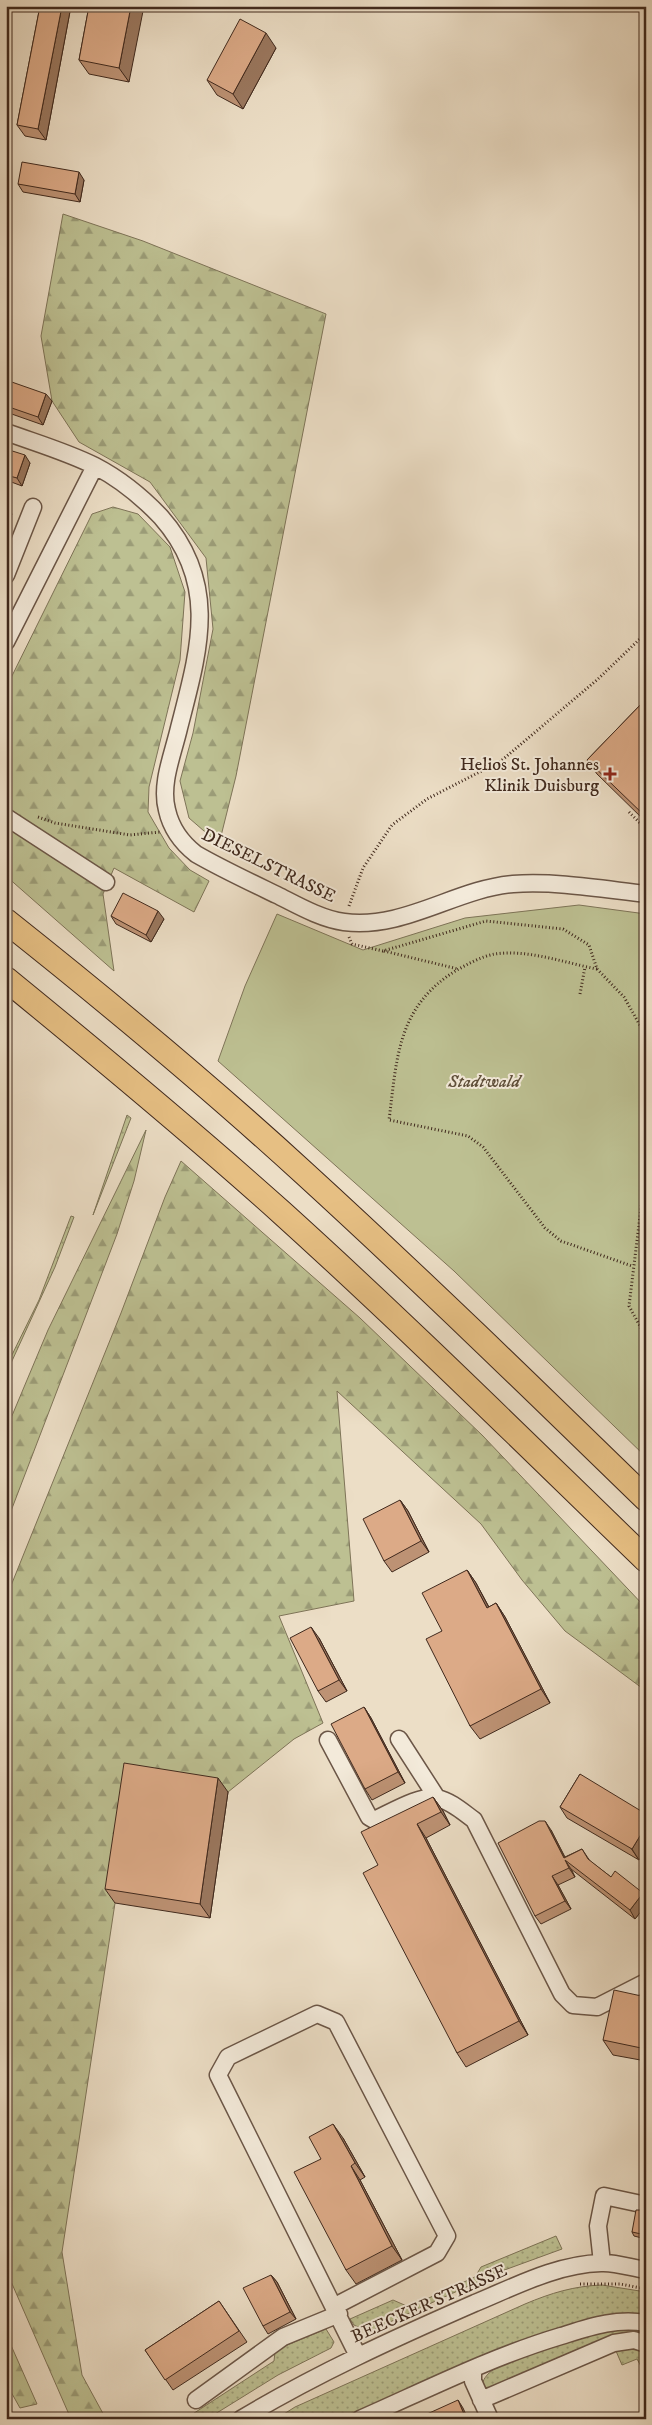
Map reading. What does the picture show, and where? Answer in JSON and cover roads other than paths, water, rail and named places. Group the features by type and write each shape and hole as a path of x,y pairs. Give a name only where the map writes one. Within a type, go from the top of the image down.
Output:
{"highway":[{"path":"6,921 114,1007 302,1171 433,1293 646,1499"},
{"path":"6,979 92,1049 280,1212 402,1324 646,1560"}],"street":[{"name":"DIESELSTRASSE","path":"6,432 96,466 122,483 149,504 173,531 186,552 199,591 200,627 196,665 166,779 167,810 175,830 185,845 212,863 292,902 342,922 373,924 409,915 484,890 513,884 565,885 646,894"},
{"path":"6,642 96,466"},
{"path":"6,575 33,507"},
{"path":"6,817 106,882"},
{"path":"399,1739 437,1798"},
{"path":"328,1740 369,1817 374,1820 427,1797 437,1798 452,1804 474,1820 562,1994 573,2005 597,2007 646,1982"},
{"path":"196,2400 284,2337 337,2310 437,2253 447,2236 336,2022 317,2014 228,2056 218,2075 337,2310 358,2356"},
{"path":"602,2263 598,2226 604,2196 646,2205"},
{"name":"BEECKER STRASSE","path":"241,2419 288,2391 358,2356 542,2276 572,2267 602,2263 646,2270"},
{"path":"360,2419 519,2349 609,2322 629,2320 646,2323"},
{"path":"482,2400 614,2343 634,2340 644,2344"},
{"path":"473,2369 473,2381 490,2419"}],"place":[{"name":"Helios St. Johannes Klinik Duisburg","path":"610,774"}],"park label":[{"name":"Stadtwald","path":"484,1081"}]}
